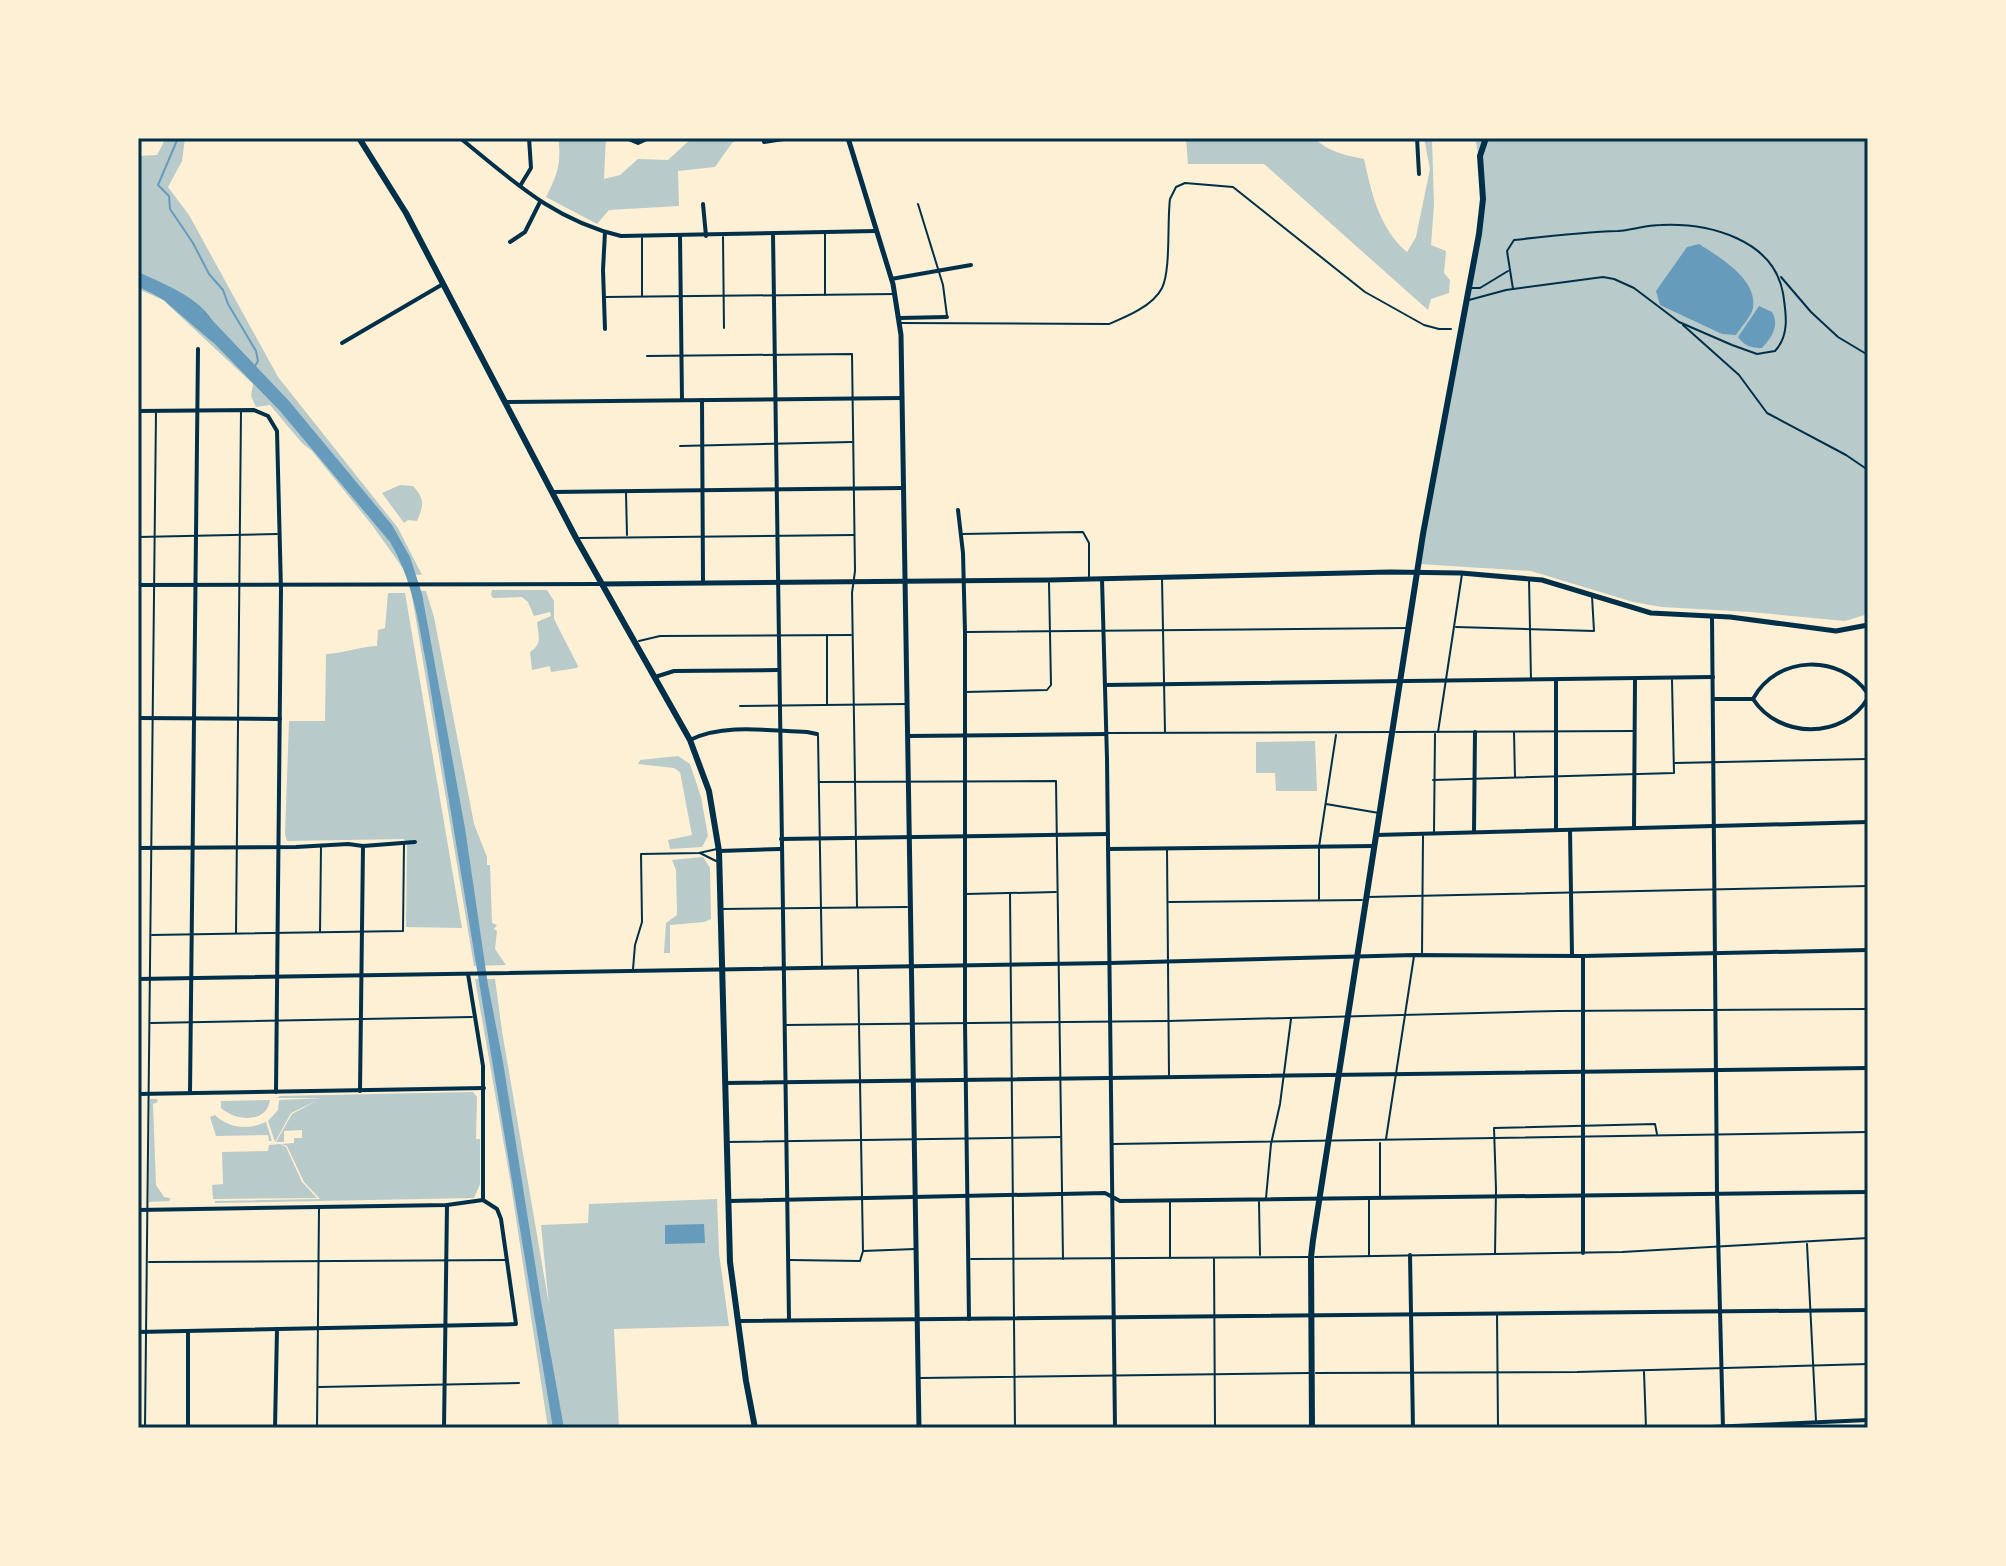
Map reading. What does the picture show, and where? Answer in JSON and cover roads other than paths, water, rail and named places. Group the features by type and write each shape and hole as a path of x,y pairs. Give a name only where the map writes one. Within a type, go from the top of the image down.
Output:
{"main road":[{"path":"359,138 386,178 600,584 690,740 709,791 719,864 730,1262 755,1428"},
{"path":"848,138 891,279 900,320 919,1428"},
{"path":"1312,1428 1311,1257 1418,572 1482,216 1482,140"},
{"path":"600,584 1462,573 1529,577 1651,613 1836,631 1868,625"}],"street":[{"path":"460,138 540,202 569,219 605,232 642,238 876,231"},
{"path":"520,186 531,168 529,138"},
{"path":"626,138 638,143 649,138"},
{"path":"764,142 790,138"},
{"path":"1417,138 1419,174"},
{"path":"510,242 525,232 540,202"},
{"path":"703,204 706,236"},
{"path":"605,232 605,329"},
{"path":"773,234 789,1320"},
{"path":"680,236 682,400"},
{"path":"891,279 971,265"},
{"path":"342,343 443,284"},
{"path":"900,320 947,317"},
{"path":"190,1093 198,349"},
{"path":"504,402 903,398"},
{"path":"702,400 703,582"},
{"path":"138,411 258,411 271,420 277,431 281,584 276,1092"},
{"path":"552,492 904,488"},
{"path":"958,510 962,534 965,632 965,1079 969,1319"},
{"path":"1102,579 1115,1428"},
{"path":"138,585 600,584"},
{"path":"1712,617 1717,1194 1723,1428"},
{"path":"1713,699 1753,699 1775,721 1803,729 1841,723 1860,710 1868,696 1854,678 1839,669 1820,665 1797,666 1772,676 1760,686 1753,699"},
{"path":"655,677 674,671 778,670"},
{"path":"1105,685 1713,677"},
{"path":"1634,828 1635,679"},
{"path":"1556,680 1556,829"},
{"path":"138,718 280,719"},
{"path":"690,740 702,734 721,731 817,734"},
{"path":"1474,832 1475,732"},
{"path":"908,736 1106,734"},
{"path":"1376,835 1868,822"},
{"path":"1570,829 1572,956"},
{"path":"781,839 1108,834"},
{"path":"138,848 279,848 415,842"},
{"path":"360,1091 363,846"},
{"path":"1108,849 1374,846"},
{"path":"718,850 781,849"},
{"path":"138,979 1414,955 1583,956 1868,950"},
{"path":"1583,956 1583,1253"},
{"path":"470,974 484,1088 483,1200"},
{"path":"725,1083 1868,1068"},
{"path":"138,1094 484,1088"},
{"path":"727,1201 1105,1193 1120,1201 1868,1192"},
{"path":"138,1210 447,1205 483,1200 499,1213 516,1324 138,1332"},
{"path":"444,1428 447,1205"},
{"path":"1410,1255 1413,1428"},
{"path":"737,1321 1868,1310"},
{"path":"275,1428 277,1329"},
{"path":"188,1331 188,1428"},
{"path":"1687,1428 1834,1425 1868,1420"}],"lane":[{"path":"900,320 1109,324 1123,318 1145,305 1162,289 1170,199 1176,187 1185,183 1233,187 1365,292 1424,325 1451,329"},
{"path":"918,204 939,270 947,317"},
{"path":"1513,289 1507,251 1514,240 1659,225 1725,233 1743,239 1767,260 1811,312 1838,337 1868,355"},
{"path":"825,233 825,295"},
{"path":"723,235 724,328"},
{"path":"642,238 642,297"},
{"path":"1470,287 1480,288 1509,271"},
{"path":"1467,300 1513,289 1603,277 1614,279 1634,288 1679,322 1739,375 1767,413 1868,470"},
{"path":"1679,322 1757,354 1775,351 1786,328 1780,277"},
{"path":"604,297 895,294"},
{"path":"647,356 852,354 857,907"},
{"path":"236,933 240,409"},
{"path":"145,1428 156,410"},
{"path":"680,446 854,442"},
{"path":"626,491 627,536"},
{"path":"962,534 1079,531 1087,535 1089,579"},
{"path":"138,537 280,534"},
{"path":"576,538 855,535"},
{"path":"1434,833 1433,780 1437,732 1456,627 1462,573"},
{"path":"1529,577 1531,680"},
{"path":"1162,579 1165,733"},
{"path":"964,692 1047,690 1051,685 1049,580"},
{"path":"1456,627 1594,631 1592,595"},
{"path":"965,632 1409,628"},
{"path":"827,634 827,705"},
{"path":"635,643 660,636 853,635"},
{"path":"1433,780 1674,773 1672,678"},
{"path":"740,706 908,704"},
{"path":"1106,734 1635,731"},
{"path":"1514,732 1515,778"},
{"path":"1319,900 1319,847 1336,733"},
{"path":"817,734 820,740 822,967"},
{"path":"1674,763 1868,759"},
{"path":"820,782 1056,781 1063,1259"},
{"path":"1325,804 1380,814"},
{"path":"1422,955 1423,834"},
{"path":"151,935 403,931 404,843"},
{"path":"320,932 321,846"},
{"path":"1167,849 1169,1076"},
{"path":"633,971 635,945 642,922 641,854 718,850"},
{"path":"699,853 719,864"},
{"path":"1167,902 1868,886"},
{"path":"965,894 1056,892"},
{"path":"1010,893 1015,1428"},
{"path":"721,909 911,907"},
{"path":"1385,1141 1414,955"},
{"path":"788,1260 863,1259 858,966"},
{"path":"785,1025 1868,1009"},
{"path":"150,1023 477,1017"},
{"path":"1266,1199 1271,1141 1291,1017"},
{"path":"1495,1254 1494,1128 1655,1124 1657,1135"},
{"path":"1111,1144 1868,1132"},
{"path":"726,1142 1060,1137"},
{"path":"1380,1141 1380,1197"},
{"path":"1369,1198 1369,1256"},
{"path":"1259,1199 1260,1257"},
{"path":"1170,1200 1170,1258"},
{"path":"317,1428 319,1207"},
{"path":"969,1259 1583,1253 1868,1238"},
{"path":"1806,1243 1816,1423"},
{"path":"863,1251 916,1249"},
{"path":"1214,1258 1215,1428"},
{"path":"147,1262 507,1260"},
{"path":"1497,1312 1498,1428"},
{"path":"918,1378 1644,1370 1868,1364"},
{"path":"1644,1370 1646,1428"},
{"path":"317,1387 519,1383"}],"water":[{"path":"1699,244 1735,270 1753,297 1753,308 1736,335 1722,334 1660,305 1656,291 1687,247"},
{"path":"138,272 179,292 206,312 289,401 392,525 410,557 422,594 465,828 488,985 564,1428 553,1428 426,662 404,570 390,542 280,411 207,336 198,318 138,287"},
{"path":"1759,306 1772,312 1775,327 1762,348 1755,348 1738,337"},
{"path":"704,1224 705,1243 665,1244 665,1225"}],"waterway":[{"path":"178,138 158,185 169,196 170,209 209,274 223,290 256,351 258,361 255,366"},
{"path":"171,300 214,337"}]}
